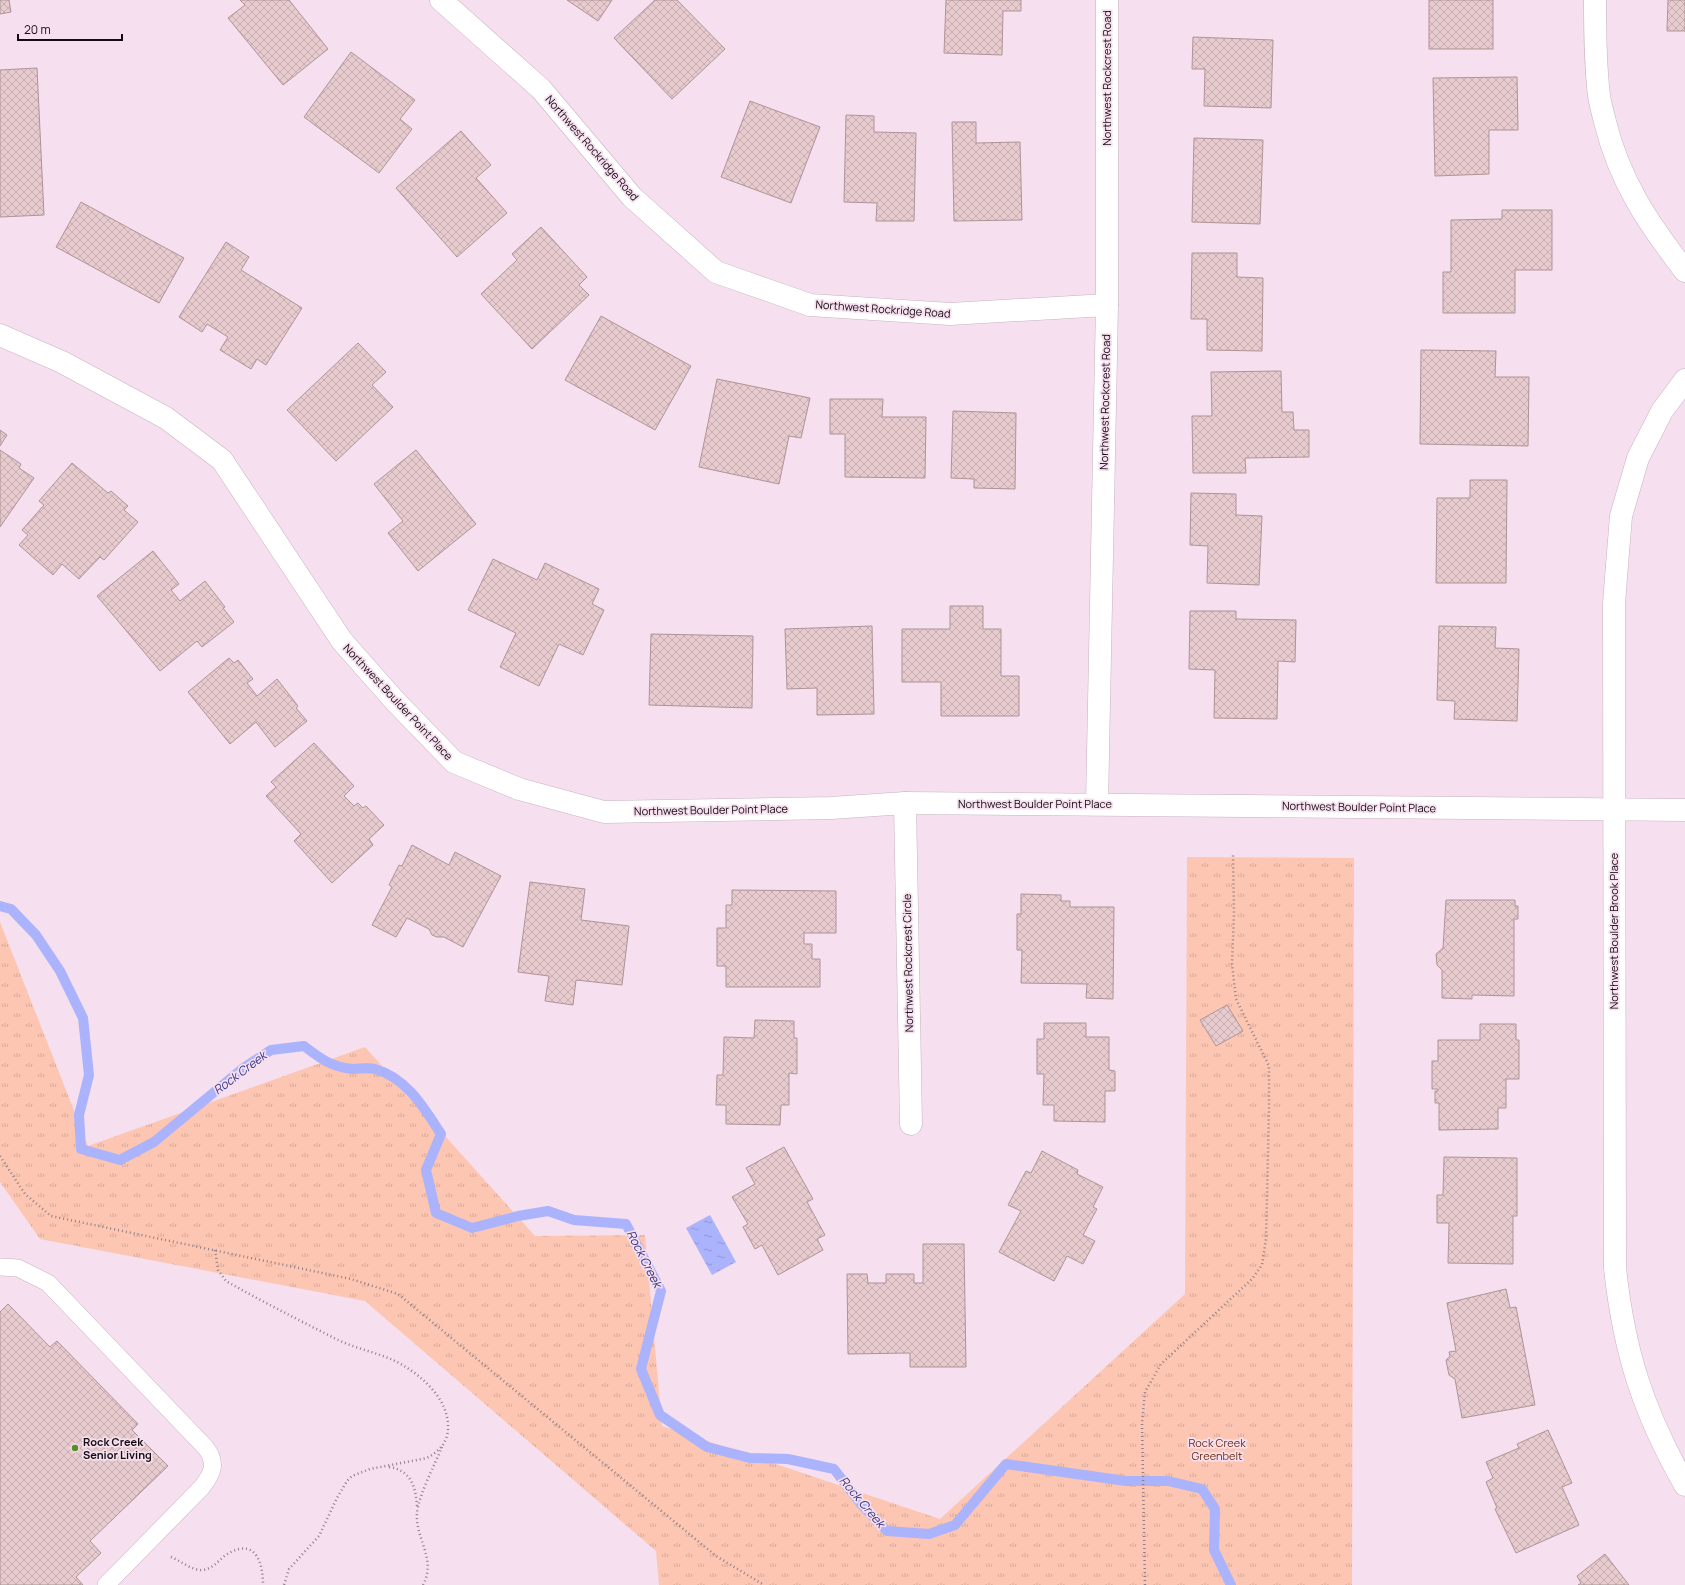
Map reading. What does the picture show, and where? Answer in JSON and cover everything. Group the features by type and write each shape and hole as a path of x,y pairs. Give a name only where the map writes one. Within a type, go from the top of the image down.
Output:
{"street":[{"name":"Northwest Rockridge Road","path":"441,0 541,89 632,197 716,272 810,305 950,314 1107,305"},
{"name":"Northwest Rockcrest Road","path":"1097,804 1107,305 1107,0"},
{"path":"1595,0 1595,45 1599,96 1613,150 1635,200 1660,239 1685,271"},
{"name":"Northwest Boulder Point Place","path":"0,335 62,362 166,418 222,460 342,641 394,701 454,762 519,789 604,812 831,808 905,803 1685,810"},
{"name":"Northwest Boulder Brook Place","path":"1685,380 1662,411 1638,458 1621,516 1614,604 1615,1268 1621,1314 1637,1382 1651,1419 1685,1485"},
{"name":"Northwest Rockcrest Circle","path":"905,803 912,1124"}],"lane":[{"path":"0,1268 18,1268 48,1283 212,1456 212,1467 209,1478 106,1585"}],"path":[{"path":"1145,1585 1142,1423 1145,1392 1161,1364 1252,1279 1262,1265 1266,1240 1269,1109 1268,1066 1236,999 1232,964 1234,914 1232,854"},
{"path":"0,1156 25,1194 51,1216 351,1279 398,1294 716,1556 764,1585"},
{"path":"215,1250 218,1270 226,1280 337,1340 394,1360 418,1376 433,1390 445,1407 449,1427 447,1437 417,1510"},
{"path":"284,1585 289,1569 319,1536 347,1481 360,1471 427,1458 443,1447"},
{"path":"384,1466 397,1469 410,1478 414,1483 418,1528 428,1560 427,1573 423,1585"},
{"path":"142,1549 172,1557 194,1569 202,1570 216,1565 230,1552 238,1549 254,1552 262,1567 263,1585"}],"green space":[{"name":"Rock Creek Greenbelt","path":"1187,857 1354,858 1352,1585 659,1585 656,1551 365,1301 40,1239 0,1182 0,922 88,1146 365,1047 535,1236 645,1235 662,1426 940,1519 1185,1294"}],"water":[{"path":"710,1215 736,1262 712,1275 686,1228"}],"building":[{"path":"0,0 9,0 11,12 0,14"},
{"path":"240,0 289,0 328,49 283,85 228,18 245,5"},
{"path":"567,0 612,0 598,21"},
{"path":"655,0 677,0 725,49 672,99 614,38"},
{"path":"946,0 1021,0 1021,11 1003,11 1002,55 944,53"},
{"path":"1429,0 1493,0 1493,49 1429,49"},
{"path":"1668,0 1685,0 1685,31 1667,31"},
{"path":"1193,37 1273,40 1271,108 1204,106 1205,69 1192,69"},
{"path":"351,52 415,100 400,119 412,129 379,173 304,117"},
{"path":"37,68 44,215 0,217 0,70"},
{"path":"1517,77 1518,130 1489,130 1489,174 1435,176 1433,78"},
{"path":"750,101 820,127 791,203 721,177"},
{"path":"846,115 874,116 874,132 916,133 914,221 876,221 877,203 844,202"},
{"path":"952,122 976,122 976,143 1020,142 1022,220 954,221"},
{"path":"461,131 491,165 476,178 507,213 457,257 396,188"},
{"path":"1194,138 1263,140 1260,224 1192,222"},
{"path":"81,202 184,258 159,303 56,247"},
{"path":"1502,210 1552,210 1552,270 1515,270 1515,313 1443,313 1443,272 1451,272 1451,220 1502,219"},
{"path":"541,227 587,277 579,285 589,295 532,349 481,294 517,260 512,254"},
{"path":"226,242 249,257 241,270 302,308 266,365 257,359 251,369 220,350 228,337 207,324 202,332 179,317"},
{"path":"1192,253 1237,253 1237,277 1263,278 1262,351 1207,350 1207,319 1191,319"},
{"path":"601,316 691,366 655,430 565,380"},
{"path":"358,343 386,372 372,385 393,407 336,461 287,410"},
{"path":"1421,350 1496,351 1495,377 1529,377 1528,446 1420,444"},
{"path":"1281,371 1282,412 1293,412 1294,430 1309,430 1309,457 1245,458 1246,473 1193,473 1192,416 1212,416 1211,372"},
{"path":"717,379 810,398 801,438 789,436 779,484 699,467"},
{"path":"830,399 883,399 882,417 926,417 925,478 845,477 845,434 830,434"},
{"path":"953,411 1016,413 1015,489 974,488 974,479 951,478"},
{"path":"0,430 7,435 0,446"},
{"path":"0,450 21,464 19,468 34,478 0,527"},
{"path":"416,450 476,524 418,571 388,533 403,521 374,484"},
{"path":"72,463 108,493 111,491 128,506 124,510 138,522 104,560 100,557 79,579 62,564 53,575 19,545 28,535 22,530 44,505 39,501"},
{"path":"1470,480 1507,480 1506,583 1436,583 1437,498 1470,498"},
{"path":"1191,493 1236,494 1236,515 1262,516 1259,585 1207,583 1208,546 1190,545"},
{"path":"153,551 179,584 171,590 180,601 205,581 225,607 223,608 234,622 202,647 197,641 160,671 97,596"},
{"path":"493,559 537,580 545,563 599,589 592,604 604,610 583,655 559,644 539,686 500,667 516,633 468,610"},
{"path":"950,606 983,606 983,629 1001,629 1001,676 1019,676 1019,716 941,716 941,682 902,682 902,629 950,629"},
{"path":"1190,611 1236,611 1236,619 1296,620 1295,662 1278,661 1277,719 1214,718 1215,670 1189,669"},
{"path":"872,626 874,714 817,715 817,688 787,689 785,629"},
{"path":"1439,626 1496,627 1495,648 1519,649 1517,721 1454,719 1455,701 1437,700"},
{"path":"651,634 753,636 752,708 649,705"},
{"path":"229,658 234,663 238,660 253,679 247,683 257,696 277,679 298,706 296,708 307,721 275,747 256,722 230,744 188,692"},
{"path":"314,743 354,786 344,796 354,806 358,803 363,808 366,806 384,825 369,839 373,845 332,883 294,841 301,834 266,796 276,787 271,782"},
{"path":"412,845 449,865 455,852 501,876 463,947 444,937 432,935 429,929 407,918 396,937 372,925 392,887 389,885 399,865 402,866"},
{"path":"530,882 585,889 581,920 629,926 622,985 576,980 573,1005 545,1001 549,976 518,972"},
{"path":"732,890 836,891 836,933 804,933 804,944 812,944 812,959 820,959 820,987 726,987 726,966 717,966 717,928 726,928 726,905 732,905"},
{"path":"1021,894 1061,895 1061,901 1070,901 1070,907 1114,907 1113,999 1086,998 1087,984 1021,983 1022,950 1017,950 1017,914 1021,914"},
{"path":"1446,900 1515,900 1515,906 1518,906 1518,919 1514,919 1514,996 1472,995 1472,999 1442,998 1442,970 1437,965 1436,954 1443,948"},
{"path":"1227,1005 1243,1031 1216,1046 1200,1020"},
{"path":"755,1020 794,1021 794,1038 797,1038 797,1074 789,1073 789,1105 781,1105 780,1125 726,1124 726,1105 716,1105 717,1075 723,1075 724,1037 754,1038"},
{"path":"1044,1023 1086,1023 1086,1037 1109,1037 1109,1070 1115,1071 1115,1091 1105,1091 1105,1122 1054,1121 1054,1105 1043,1105 1044,1074 1037,1074 1037,1039 1044,1039"},
{"path":"1480,1024 1516,1024 1516,1040 1519,1040 1519,1079 1506,1079 1506,1108 1498,1108 1498,1129 1439,1130 1439,1103 1435,1103 1435,1091 1438,1091 1438,1089 1432,1089 1432,1061 1438,1061 1438,1040 1480,1040"},
{"path":"784,1147 813,1199 807,1202 825,1235 817,1239 823,1250 778,1275 762,1245 755,1249 743,1227 748,1224 732,1197 755,1184 746,1168"},
{"path":"1042,1151 1078,1170 1077,1174 1103,1187 1093,1207 1097,1209 1083,1235 1095,1241 1083,1264 1067,1256 1054,1281 999,1252 1021,1211 1008,1205 1026,1171 1031,1173"},
{"path":"1444,1157 1517,1158 1517,1216 1513,1216 1513,1264 1448,1263 1449,1223 1437,1223 1437,1195 1443,1195"},
{"path":"923,1244 964,1244 966,1367 910,1367 910,1353 848,1354 847,1274 867,1274 868,1283 886,1283 886,1274 914,1274 914,1283 923,1283"},
{"path":"1506,1289 1510,1308 1516,1307 1535,1405 1462,1418 1455,1379 1449,1375 1446,1360 1450,1356 1449,1352 1456,1351 1447,1303"},
{"name":"Rock Creek Senior Living","path":"8,1304 50,1347 57,1341 138,1424 132,1430 168,1466 90,1541 101,1553 76,1577 83,1585 0,1585 0,1312"},
{"path":"1548,1430 1572,1483 1562,1487 1579,1525 1516,1553 1495,1509 1497,1508 1486,1482 1493,1478 1486,1462 1519,1448 1517,1444"},
{"path":"1605,1554 1629,1585 1578,1585 1581,1583 1577,1576"}],"waterway":[{"name":"Rock Creek","path":"0,906 11,909 36,935 60,971 83,1018 89,1075 79,1115 81,1149 120,1160 154,1142 242,1069 271,1050 304,1046 321,1058 338,1066 353,1069 375,1069 386,1073 396,1079 414,1095 441,1134 426,1170 436,1213 472,1228 518,1216 548,1211 574,1220 626,1224 661,1291 641,1369 660,1415 707,1447 750,1458 788,1459 834,1469 861,1504 887,1531 929,1534 955,1525 1006,1464 1126,1481 1168,1481 1202,1489 1215,1509 1214,1550 1231,1585"}],"place":[{"name":"Rock Creek Senior Living","path":"75,1448"}]}
